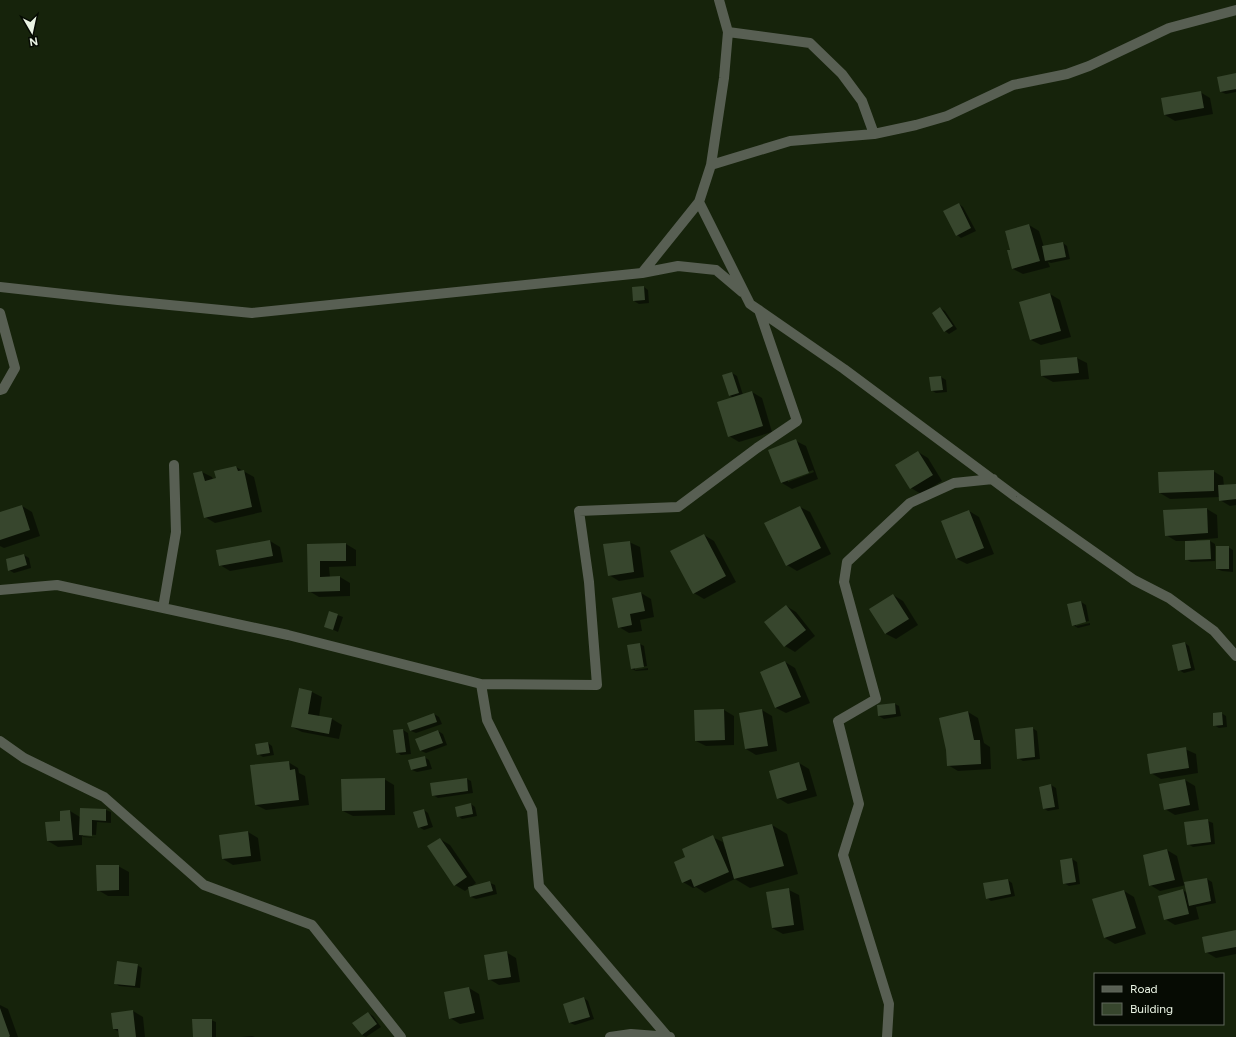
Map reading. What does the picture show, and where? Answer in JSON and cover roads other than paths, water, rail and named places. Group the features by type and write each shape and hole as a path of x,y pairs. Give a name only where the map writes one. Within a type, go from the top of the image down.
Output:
{"street":[{"path":"642,273 699,202 712,165 724,78 728,32 720,0"},
{"path":"712,165 790,141 874,134 916,125 946,116 1013,85 1067,74 1089,66 1169,28 1236,10"},
{"path":"728,32 810,43 842,74 862,101 874,134"},
{"path":"699,202 750,304 844,369 993,479 1134,580 1170,598 1214,631 1236,656"},
{"path":"0,286 118,300 252,313 642,273 678,266 716,270 746,296"},
{"path":"0,590 57,585 288,635 481,684 597,685 589,582 579,511 678,507 757,448 797,421 759,310"},
{"path":"0,313 15,368 3,389 0,390"},
{"path":"163,608 176,532 174,465"},
{"path":"887,1037 889,1004 843,855 859,804 838,721 876,698 844,582 847,562 910,503 954,483 993,479"},
{"path":"481,684 487,720 532,810 539,886 670,1036"},
{"path":"0,741 24,758 104,798 204,885 312,925 401,1037"},
{"path":"610,1037 631,1034 670,1036"}]}
